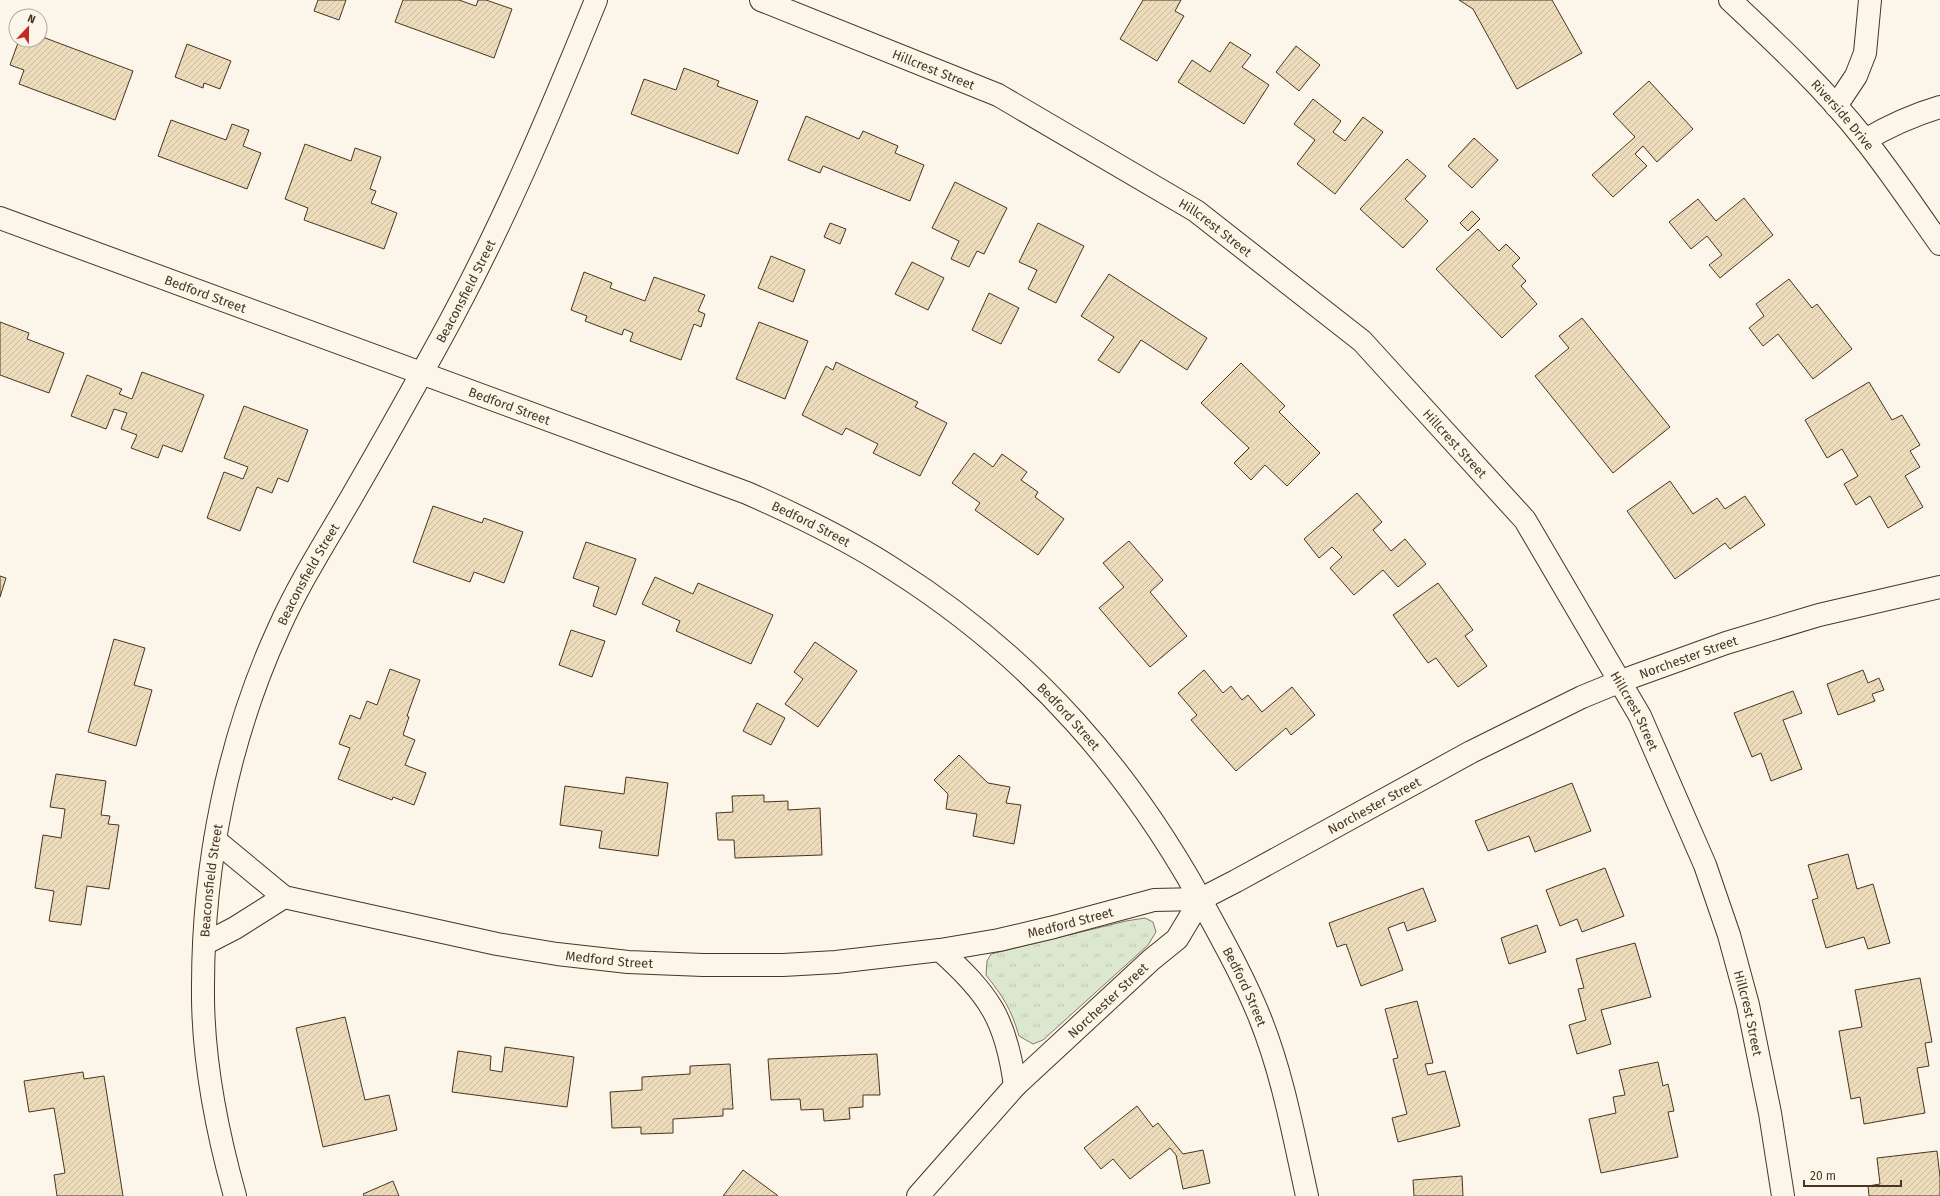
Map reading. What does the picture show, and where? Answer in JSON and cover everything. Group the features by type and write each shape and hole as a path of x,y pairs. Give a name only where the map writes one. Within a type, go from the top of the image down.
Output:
{"street":[{"name":"Beaconsfield Street","path":"235,1196 213,1100 203,988 204,944 208,891 215,840 225,790 236,747 256,683 279,628 305,575 422,372 480,263 526,166 596,0"},
{"name":"Hillcrest Street","path":"761,0 998,95 1196,211 1362,341 1525,520 1621,681 1640,716 1705,865 1729,935 1748,1005 1770,1113 1783,1196"},
{"name":"Riverside Drive","path":"1730,0 1787,53 1836,106 1865,140 1940,244"},
{"path":"1836,106 1856,76 1865,53 1870,0"},
{"path":"1865,140 1890,126 1918,114 1940,107"},
{"name":"Bedford Street","path":"0,218 422,372 747,493 800,516 856,546 932,595 988,638 1048,691 1118,772 1165,838 1201,899 1235,963 1261,1020 1291,1121 1307,1196"},
{"name":"Norchester Street","path":"918,1196 1015,1086 1151,960 1177,939 1201,899 1236,882 1471,752 1582,697 1621,681 1726,643 1820,615 1940,587"},
{"name":"Medford Street","path":"215,840 284,897 497,944 557,954 628,962 703,965 783,965 836,962 940,950 999,940 1154,900 1201,899"},
{"path":"204,944 235,928 284,897"},
{"path":"940,950 969,977 996,1014 1008,1044 1015,1086"}],"green space":[{"path":"1145,918 1153,922 1156,932 1148,945 1043,1040 1033,1044 1019,1036 1006,1003 986,975 987,961 991,954 1126,921"}],"building":[{"path":"318,0 346,0 339,20 314,11"},
{"path":"403,0 459,0 476,6 478,0 486,0 512,9 494,58 395,22"},
{"path":"1143,0 1181,0 1175,11 1184,16 1157,61 1120,39"},
{"path":"1459,0 1552,0 1582,53 1517,89 1473,9"},
{"path":"48,39 133,71 115,120 19,84 24,70 10,65 16,48 48,48"},
{"path":"1230,42 1251,55 1242,67 1269,85 1244,124 1178,82 1192,60 1210,72"},
{"path":"187,44 231,61 220,89 204,83 203,88 175,77"},
{"path":"1296,46 1320,65 1299,91 1276,72"},
{"path":"684,68 719,81 717,86 758,101 738,154 631,114 644,79 676,90"},
{"path":"1649,81 1693,129 1657,162 1643,146 1635,154 1647,166 1613,197 1592,175 1635,137 1613,114"},
{"path":"1313,99 1341,121 1333,132 1345,141 1363,117 1383,132 1335,194 1297,164 1315,140 1294,124"},
{"path":"806,116 859,139 863,131 898,146 895,153 924,165 910,201 823,166 820,173 788,160"},
{"path":"171,120 226,140 232,124 249,130 243,146 261,153 247,189 158,156"},
{"path":"1474,138 1498,160 1472,188 1448,166"},
{"path":"305,144 351,161 355,148 381,157 370,189 376,191 371,203 397,213 384,249 304,220 308,208 285,199"},
{"path":"1407,159 1426,176 1405,199 1428,221 1403,248 1360,209"},
{"path":"955,182 1007,208 984,254 977,251 969,267 951,259 959,241 932,228"},
{"path":"1744,198 1773,235 1720,278 1709,265 1722,255 1707,236 1691,249 1669,222 1698,199 1716,221"},
{"path":"1472,211 1480,219 1468,231 1460,223"},
{"path":"830,223 846,229 840,244 824,237"},
{"path":"1038,223 1084,246 1056,303 1028,289 1037,270 1019,262"},
{"path":"1478,229 1499,251 1506,244 1520,258 1512,266 1526,281 1521,286 1537,304 1502,338 1436,269"},
{"path":"771,256 805,270 793,302 758,288"},
{"path":"912,262 944,278 928,310 895,294"},
{"path":"584,272 612,283 610,288 645,301 654,277 705,295 698,311 705,314 701,327 694,324 681,360 630,341 633,333 624,329 622,335 585,321 587,316 571,310"},
{"path":"1109,274 1207,338 1187,370 1141,340 1119,373 1098,360 1114,337 1081,316"},
{"path":"1789,279 1812,308 1817,304 1852,349 1813,379 1778,334 1763,346 1749,328 1764,316 1756,304"},
{"path":"989,293 1019,308 1001,344 972,330"},
{"path":"1582,318 1670,427 1613,473 1535,376 1569,348 1559,336"},
{"path":"0,322 29,333 27,339 64,353 49,393 0,375"},
{"path":"759,322 808,341 785,399 736,379"},
{"path":"836,362 918,402 915,407 947,423 920,476 873,453 878,444 846,428 842,435 802,415 826,366 833,370"},
{"path":"1241,363 1285,406 1279,412 1320,453 1287,486 1265,465 1251,480 1234,463 1249,448 1201,403"},
{"path":"142,372 204,395 182,452 163,445 158,458 131,448 137,435 121,429 127,413 114,409 106,429 71,416 87,375 122,389 119,394 132,399"},
{"path":"1869,382 1892,420 1902,415 1920,445 1910,451 1920,467 1905,476 1923,507 1888,528 1870,496 1856,505 1844,484 1858,476 1842,449 1827,458 1805,420"},
{"path":"244,406 308,430 288,482 278,478 272,493 257,487 240,531 207,518 224,472 243,479 248,467 224,458"},
{"path":"974,453 993,467 1002,454 1027,472 1021,480 1038,492 1035,497 1064,519 1038,555 975,510 980,503 952,483"},
{"path":"1670,481 1693,514 1717,498 1725,509 1745,496 1765,525 1730,549 1725,543 1675,579 1627,511"},
{"path":"1357,493 1382,522 1373,530 1391,551 1405,539 1426,564 1398,587 1383,570 1354,595 1330,568 1342,557 1332,547 1319,558 1304,539"},
{"path":"433,506 482,523 484,518 523,532 504,583 474,572 470,582 413,562"},
{"path":"1129,541 1163,580 1150,592 1187,636 1150,667 1099,608 1124,587 1103,563"},
{"path":"586,542 636,559 616,615 593,606 599,587 573,578"},
{"path":"0,576 6,578 0,597"},
{"path":"655,577 693,594 698,583 773,615 751,664 676,631 680,621 642,604"},
{"path":"1438,583 1473,630 1465,636 1487,666 1458,687 1436,658 1428,663 1393,615"},
{"path":"571,630 605,641 592,677 559,665"},
{"path":"114,639 145,648 134,685 152,690 136,746 88,732"},
{"path":"815,642 857,671 818,727 785,704 803,679 794,672"},
{"path":"390,669 420,680 407,716 409,717 403,735 415,740 405,765 426,773 414,805 393,797 392,800 338,779 350,748 339,744 350,715 360,719 367,701 377,705"},
{"path":"1204,670 1223,693 1231,686 1242,700 1248,695 1262,712 1292,687 1315,715 1291,735 1286,728 1236,771 1191,720 1197,715 1178,693"},
{"path":"1863,670 1868,683 1879,678 1884,690 1872,694 1875,701 1838,715 1827,684"},
{"path":"1793,691 1802,713 1783,720 1802,769 1771,781 1761,753 1752,757 1734,713"},
{"path":"757,703 785,718 771,745 743,731"},
{"path":"959,755 988,783 1010,787 1006,803 1021,805 1014,844 973,836 977,814 946,809 948,794 934,780"},
{"path":"56,774 106,781 101,815 110,816 108,824 119,825 109,889 87,886 81,925 49,921 54,891 35,888 43,835 61,838 65,809 50,807"},
{"path":"626,777 668,783 658,856 599,848 602,831 560,825 565,786 624,794"},
{"path":"1572,783 1591,831 1535,852 1529,836 1488,851 1475,821"},
{"path":"764,795 764,802 788,801 788,810 820,808 822,855 735,858 734,840 718,840 716,813 733,812 732,796"},
{"path":"1848,854 1857,889 1873,884 1890,943 1868,949 1864,937 1826,948 1812,900 1818,898 1808,865"},
{"path":"1605,868 1624,916 1582,932 1577,919 1560,926 1546,890"},
{"path":"1423,888 1436,921 1407,931 1404,922 1388,928 1403,970 1361,986 1346,944 1337,947 1329,923"},
{"path":"1537,925 1546,952 1509,964 1501,938"},
{"path":"1635,943 1651,997 1601,1010 1611,1044 1577,1054 1569,1025 1586,1020 1578,989 1584,988 1576,959"},
{"path":"1920,978 1932,1042 1925,1043 1929,1066 1917,1068 1925,1113 1864,1124 1860,1097 1851,1099 1839,1031 1862,1027 1855,990"},
{"path":"1417,1001 1433,1063 1425,1064 1428,1075 1445,1071 1460,1126 1398,1142 1392,1118 1407,1114 1393,1059 1398,1058 1385,1009"},
{"path":"345,1017 365,1100 389,1095 397,1130 323,1147 296,1028"},
{"path":"505,1047 574,1057 567,1107 452,1092 458,1051 491,1056 490,1070 502,1072"},
{"path":"877,1054 880,1095 863,1095 863,1107 849,1108 850,1119 824,1121 823,1109 801,1110 800,1099 771,1100 768,1059"},
{"path":"1658,1062 1663,1086 1668,1084 1674,1111 1668,1112 1678,1157 1601,1173 1589,1119 1616,1113 1613,1097 1625,1095 1619,1070"},
{"path":"730,1064 733,1109 723,1109 723,1116 673,1119 673,1133 641,1134 641,1127 612,1128 610,1092 642,1090 642,1077 690,1074 690,1066"},
{"path":"83,1072 84,1079 104,1076 123,1196 57,1196 54,1175 65,1173 54,1108 29,1112 24,1081"},
{"path":"1137,1106 1153,1127 1158,1123 1183,1154 1203,1150 1210,1183 1183,1189 1176,1155 1170,1148 1130,1179 1113,1159 1101,1169 1084,1148"},
{"path":"1937,1151 1940,1177 1940,1196 1869,1196 1868,1186 1880,1184 1877,1158"},
{"path":"743,1170 777,1195 778,1196 723,1196"},
{"path":"1462,1176 1463,1196 1414,1196 1413,1180"},
{"path":"393,1181 399,1196 364,1196 363,1194"}]}
